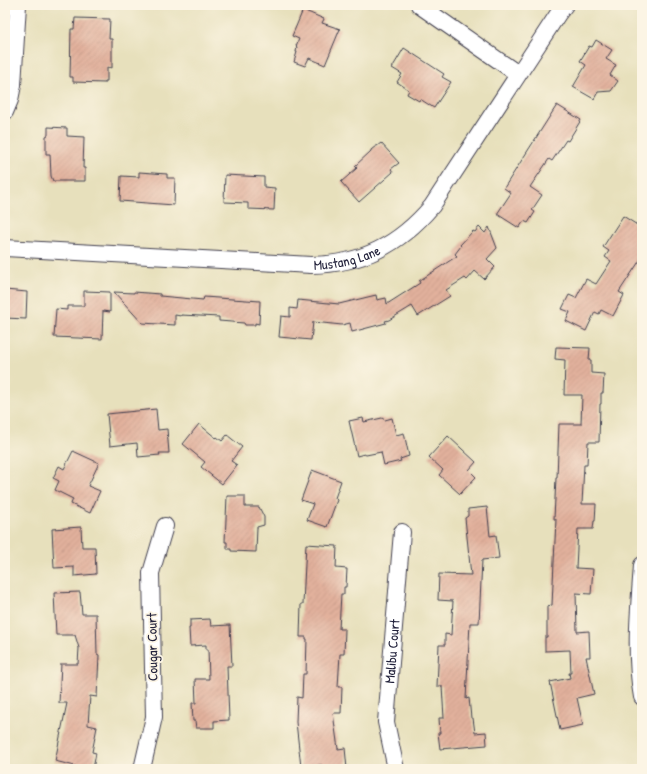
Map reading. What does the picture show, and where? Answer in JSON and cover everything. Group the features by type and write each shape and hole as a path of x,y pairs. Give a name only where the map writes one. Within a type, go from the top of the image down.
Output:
{"street":[{"path":"5,112 10,100 13,85 18,5"},
{"path":"419,5 518,74"},
{"name":"Mustang Lane","path":"5,248 311,265 336,263 362,257 385,246 407,232 422,218 435,202 518,74 565,5"},
{"name":"Cougar Court","path":"142,769 154,718 151,573 165,526"},
{"name":"Malibu Court","path":"396,769 386,722 402,532"},
{"path":"642,565 637,642 642,697"}],"building":[{"path":"303,10 324,19 322,23 340,29 325,65 309,58 305,66 294,62 297,52 296,46 299,39 292,36"},
{"path":"75,18 110,19 109,39 112,39 112,68 107,67 107,81 105,81 105,83 73,82 73,77 70,77 71,29 74,29"},
{"path":"596,40 612,50 606,59 616,65 610,75 618,81 611,91 598,92 594,99 573,87 586,65 580,61 589,46 592,47"},
{"path":"404,48 444,74 442,77 451,82 434,108 420,99 419,101 407,94 409,90 397,82 402,74 392,68"},
{"path":"557,105 581,120 568,141 566,140 552,161 549,159 530,187 542,195 532,210 535,212 528,223 524,221 519,228 497,214 511,193 504,188"},
{"path":"48,127 67,128 67,136 84,137 83,168 85,168 85,181 53,181 51,176 50,154 46,154 46,136 48,135"},
{"path":"381,143 399,163 391,169 393,172 359,202 341,182 357,168 355,166 371,150"},
{"path":"139,172 167,174 167,178 175,178 174,205 120,201 121,176 139,177"},
{"path":"225,175 264,177 264,187 275,188 274,210 248,209 248,203 224,202"},
{"path":"623,216 642,228 642,257 619,292 624,295 613,316 601,310 599,314 595,312 586,331 566,321 570,312 562,309 569,295 576,298 586,279 596,284 611,261 605,257 609,251 603,247"},
{"path":"479,227 485,233 489,227 497,248 487,259 495,267 484,279 475,271 467,280 465,278 446,290 450,296 418,316 412,306 385,321 386,323 352,332 350,323 342,325 313,322 311,340 279,337 281,316 290,317 290,308 297,309 298,300 339,304 376,295 377,300 386,298 387,304 420,283 419,281 457,256 455,254 461,246 460,245 473,231 475,232"},
{"path":"5,290 27,292 26,319 5,318"},
{"path":"84,291 110,292 110,312 103,311 102,339 54,337 56,309 67,310 67,306 84,306"},
{"path":"114,292 160,294 160,296 203,300 204,297 260,301 259,324 255,323 255,325 245,325 244,323 219,321 219,317 181,315 175,315 175,325 142,323"},
{"path":"556,347 590,348 589,360 591,360 591,373 604,374 603,393 601,393 600,404 599,442 588,442 587,465 584,465 582,504 596,504 595,521 593,529 578,529 576,568 593,569 591,594 576,593 577,632 589,631 590,657 586,657 594,694 577,698 583,725 560,730 550,682 570,678 570,650 545,651 545,637 547,637 547,606 552,605 556,519 554,519 559,424 581,424 582,395 564,395 565,360 555,359"},
{"path":"156,409 158,430 167,429 169,453 159,453 160,455 138,457 137,443 110,446 107,414"},
{"path":"363,418 364,422 382,418 385,420 392,418 396,435 404,433 409,456 400,459 401,461 384,465 381,452 357,456 349,421"},
{"path":"199,424 216,438 217,437 222,441 227,435 242,447 231,461 237,465 222,484 201,467 205,462 183,444"},
{"path":"448,436 476,462 469,470 476,477 460,494 439,475 443,470 429,457"},
{"path":"73,451 99,463 88,486 100,491 90,513 71,504 73,499 55,490 59,481 53,478 59,466 64,469"},
{"path":"312,470 341,481 335,498 337,500 327,527 307,520 313,504 301,500"},
{"path":"227,496 245,496 245,507 259,507 264,517 264,525 257,527 256,552 231,551 231,549 227,549 227,542 225,542"},
{"path":"487,507 490,536 496,535 499,558 482,560 479,623 470,623 466,699 469,698 471,718 473,718 475,733 486,732 487,745 440,749 438,733 440,733 439,718 444,718 442,686 437,686 439,645 445,645 445,634 451,635 453,601 438,600 439,574 471,575 465,518 468,516 468,509"},
{"path":"81,527 82,547 95,547 96,574 74,576 74,567 54,568 52,529"},
{"path":"306,544 337,546 336,568 347,569 346,587 344,587 344,594 341,594 339,629 345,629 344,654 340,654 338,687 342,687 341,713 333,713 338,749 345,748 347,769 322,769 322,765 301,767 296,722 297,697 302,698 303,674 306,674 307,639 306,637 300,637"},
{"path":"80,592 82,614 96,614 97,654 99,655 97,697 90,696 88,725 97,727 92,752 96,753 93,769 74,769 75,766 55,761 67,703 59,703 61,664 78,664 79,648 75,635 56,635 54,593"},
{"path":"210,619 211,626 230,625 232,666 227,666 229,720 214,721 214,728 196,728 195,721 193,721 192,703 196,703 195,679 209,679 208,649 206,649 206,645 190,646 190,620"}]}
